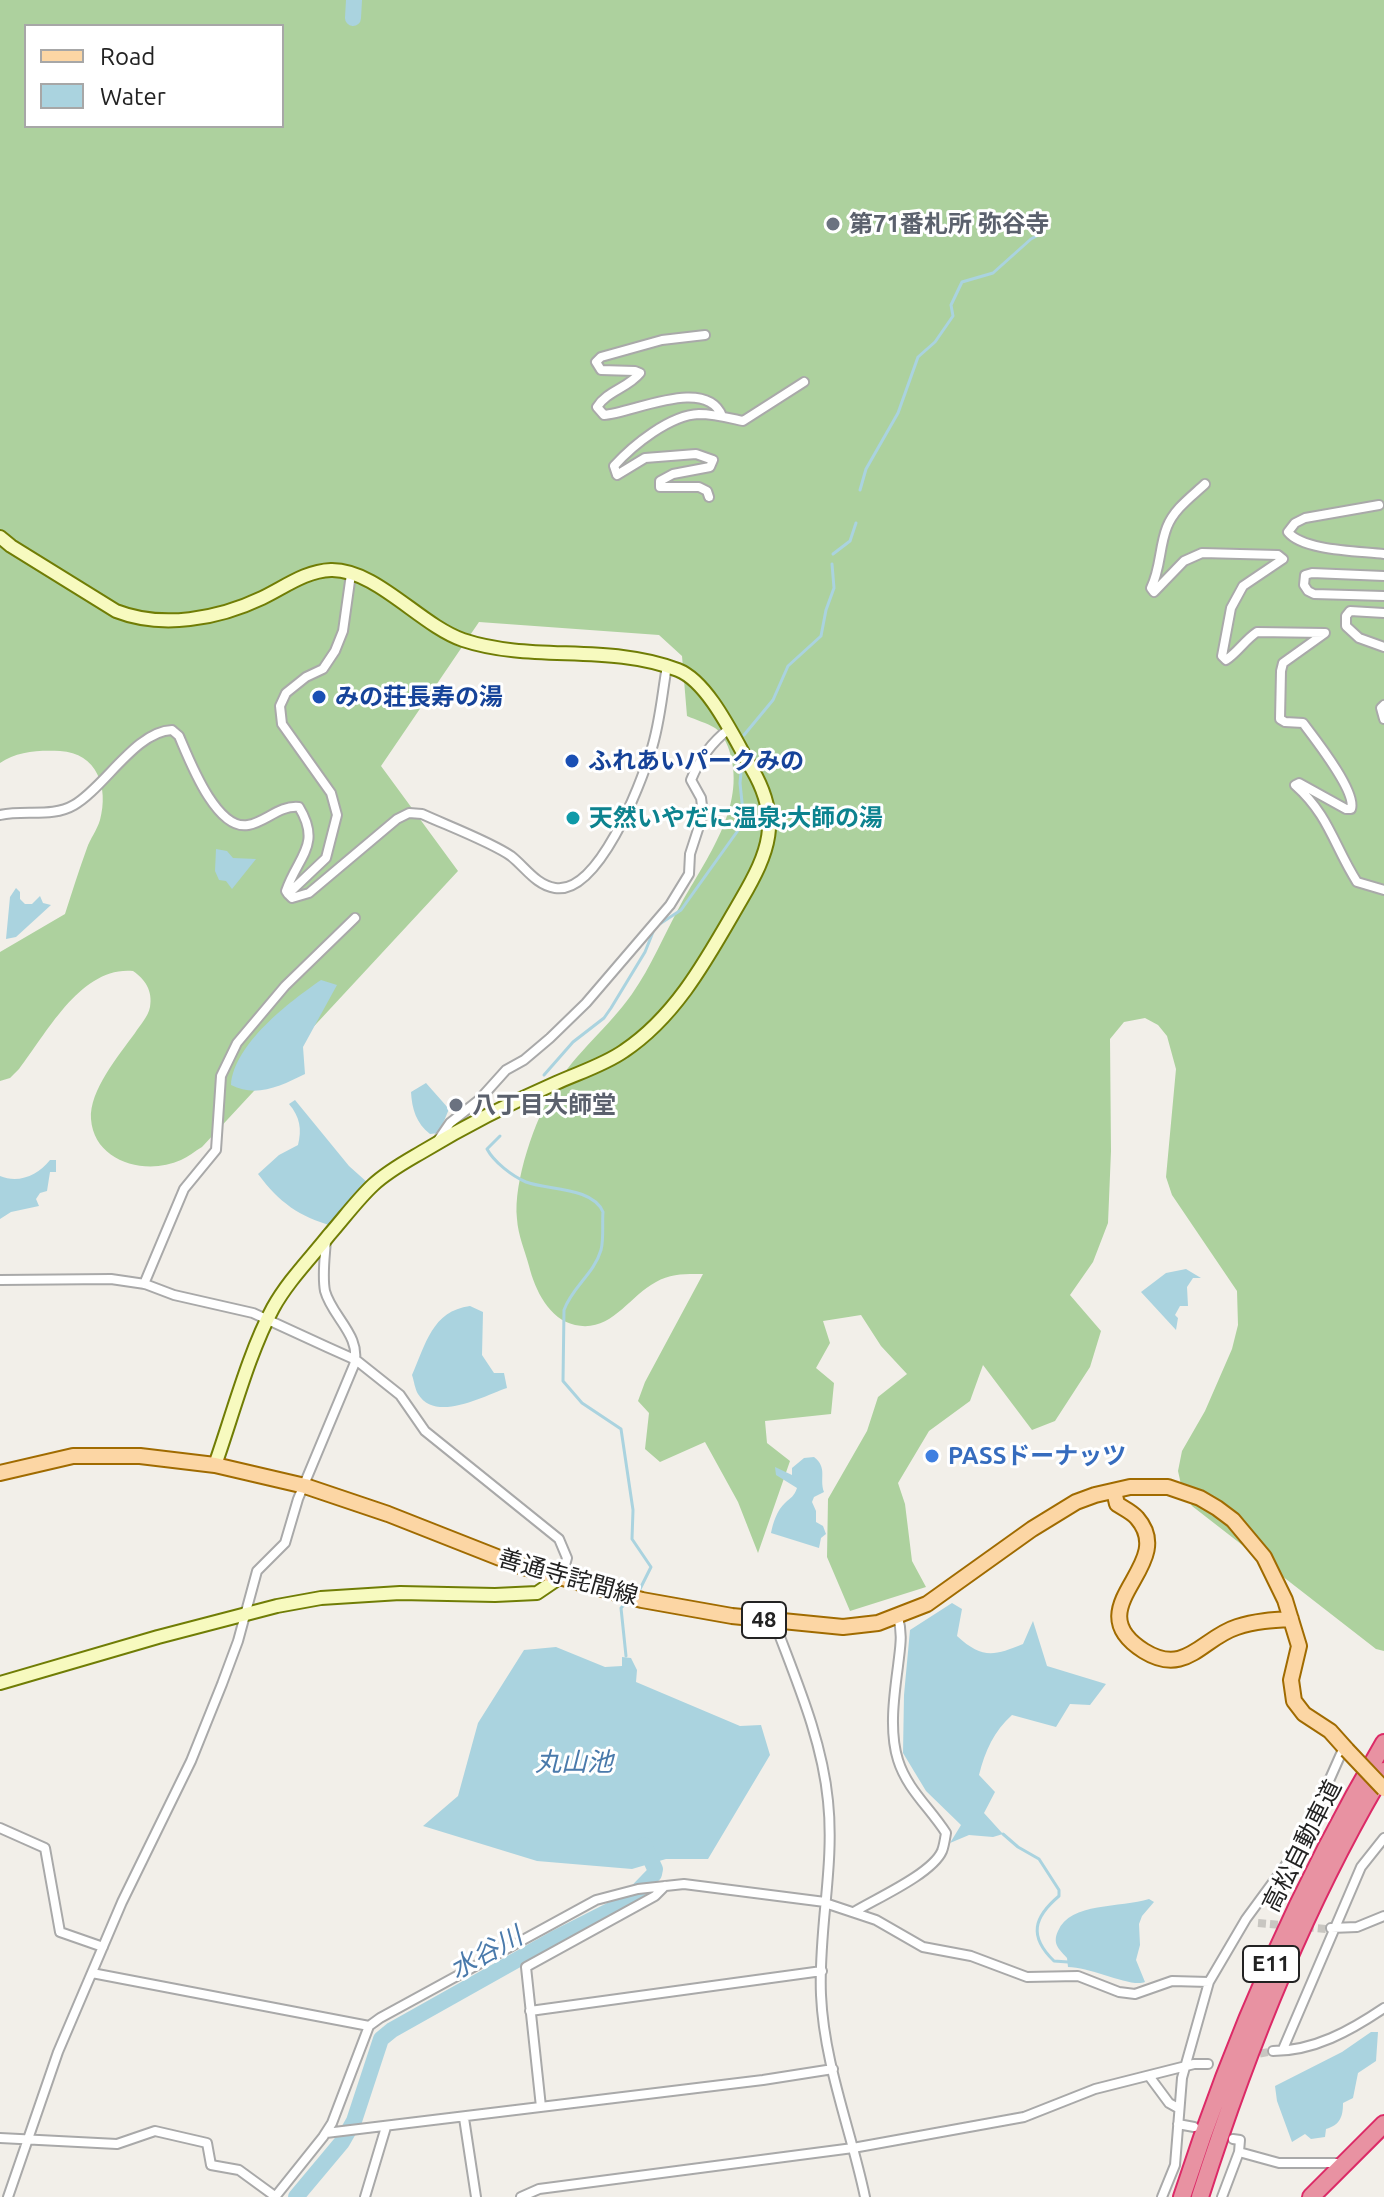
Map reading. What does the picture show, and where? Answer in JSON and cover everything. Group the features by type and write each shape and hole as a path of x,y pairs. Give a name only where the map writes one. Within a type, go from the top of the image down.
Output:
{"highway":[{"name":"高松自動車道","path":"1182,2197 1230,2062 1276,1951 1319,1860 1384,1743"},
{"name":"高松自動車道","path":"1200,2197 1247,2064 1289,1960 1334,1865 1384,1771"},
{"path":"1311,2197 1384,2124"}],"main road":[{"name":"善通寺詫間線","path":"0,1473 73,1456 140,1456 215,1465 305,1486 388,1514 520,1566 642,1600 774,1621 843,1627 878,1623 927,1604 1076,1502 1114,1491 1149,1486 1168,1487 1200,1498 1217,1508 1233,1520 1264,1557 1285,1600 1299,1646 1291,1680 1294,1701 1304,1714 1330,1731 1384,1789"},
{"path":"1114,1491 1117,1504 1137,1517 1148,1538 1147,1557 1121,1601 1118,1619 1122,1632 1144,1651 1175,1660 1193,1656 1217,1636 1235,1627 1260,1621 1291,1619"}],"street":[{"path":"705,335 662,340 601,357 596,362 601,370 640,373 629,385 600,401 597,407 604,415 613,415 653,402 698,399 712,403 722,416"},
{"path":"709,497 707,491 699,487 660,487 660,481 665,477 710,467 713,460 704,455 645,458 617,475 614,466 658,429 696,414 743,421 804,382"},
{"path":"1205,484 1179,507 1167,527 1158,573 1151,588 1154,592 1184,561 1202,553 1278,555 1283,559 1243,586 1231,608 1222,656 1226,660 1257,632 1325,633 1283,663 1280,719 1303,723 1352,797 1353,806 1346,809 1299,783 1295,785 1312,802 1332,831 1357,882 1384,890"},
{"path":"1379,505 1305,518 1295,523 1288,532 1296,540 1311,545 1384,554"},
{"path":"0,537 116,611 153,620 180,620 234,609 302,576 331,570 351,574 385,592 448,634 465,640 517,651 592,653 667,666 689,676 702,688 764,790 770,816 769,841 763,860 683,995 658,1023 622,1053 506,1105 436,1143 373,1185 285,1290 267,1321 215,1465"},
{"path":"1384,576 1312,573 1305,575 1304,580 1308,591 1314,594 1384,596"},
{"path":"288,894 326,858 337,815 331,793 282,724 280,706 286,693 306,677 323,669 335,651 343,631 351,574"},
{"path":"1384,613 1350,611 1346,616 1346,626 1359,638 1384,647"},
{"path":"0,815 57,811 75,805 141,744 162,730 172,730 179,736 204,792 233,822 249,825 289,806 299,807 309,823 309,836 304,855 286,891 292,898 309,893 397,819 409,813 422,814 509,855 533,877 552,888 571,888 589,875 610,845 637,789 652,748 667,666"},
{"path":"1384,705 1381,708 1384,719"},
{"path":"436,1143 450,1123 479,1100 506,1070 524,1060 586,1003 670,905 689,874 690,854 703,814 701,798 691,780 716,739 729,729"},
{"path":"144,1284 184,1189 216,1150 221,1076 237,1043 285,986 355,918"},
{"path":"8,2197 58,2052 122,1902 191,1761 233,1655 257,1571 285,1543 298,1499 356,1360 351,1337 325,1291 326,1239"},
{"path":"0,1280 111,1279 144,1284 174,1295 253,1313 356,1360 400,1395 425,1431 559,1539 567,1558 562,1576 537,1593 341,1595 245,1615 0,1683"},
{"path":"854,1912 896,1890 934,1862 941,1852 946,1833 913,1792 898,1761 894,1711 903,1634 898,1617"},
{"path":"774,1621 817,1739 824,1773 829,1828 821,1995 833,2069 865,2197"},
{"path":"1162,2197 1175,2165 1184,2067 1209,1982 1246,1919 1301,1844 1346,1748"},
{"path":"0,1828 45,1848 60,1932 103,1947"},
{"path":"1283,2049 1331,1928 1361,1867 1384,1838"},
{"path":"0,2138 117,2144 155,2131 171,2133 207,2143 211,2165 239,2170 275,2197 326,2133 342,2101 369,2026 596,1900 666,1885 731,1889 825,1902 876,1920 923,1947 971,1956 1027,1977 1078,1976 1119,1992 1135,1994 1172,1981 1209,1982"},
{"path":"541,2107 526,1967 655,1896 666,1885"},
{"path":"1331,1928 1357,1927 1384,1916"},
{"path":"1246,1919 1258,1923"},
{"path":"530,2011 822,1971"},
{"path":"92,1973 369,2026"},
{"path":"1273,2051 1311,2046 1351,2031 1384,2008"},
{"path":"521,2197 539,2189 853,2148 1024,2117 1095,2089 1208,2064"},
{"path":"326,2133 464,2118 833,2069"},
{"path":"1149,2076 1169,2103 1178,2108"},
{"path":"464,2118 476,2197"},
{"path":"1178,2124 1194,2127"},
{"path":"365,2197 386,2127"},
{"path":"1222,2197 1239,2152 1240,2140 1233,2139"},
{"path":"1239,2152 1279,2163 1347,2163"}],"green space":[{"path":"0,0 1384,0 1384,1651 1376,1649 1192,1506 1182,1489 1178,1471 1182,1451 1205,1411 1232,1349 1238,1325 1237,1291 1172,1195 1166,1177 1176,1069 1167,1036 1158,1025 1145,1018 1124,1022 1110,1039 1108,1223 1093,1262 1070,1295 1101,1331 1090,1367 1055,1421 1032,1430 983,1365 970,1401 929,1431 898,1483 905,1504 912,1561 926,1587 850,1611 827,1557 828,1499 867,1431 878,1397 907,1374 881,1346 861,1315 823,1321 830,1343 816,1368 834,1383 831,1414 765,1421 767,1443 790,1461 758,1553 738,1502 705,1442 660,1462 645,1449 649,1413 638,1401 645,1382 703,1274 662,1279 599,1324 588,1326 566,1322 544,1302 535,1284 519,1231 517,1204 527,1151 547,1100 563,1074 639,984 712,851 733,793 734,773 728,746 718,730 687,716 682,656 659,635 479,622 381,766 458,871 202,1147 184,1159 167,1165 138,1165 112,1155 101,1146 94,1134 91,1119 100,1085 149,1011 149,991 133,971 114,972 81,990 19,1069 10,1078 0,1081 0,952 65,914 87,848 100,820 103,796 101,784 91,765 73,753 29,752 0,763"}],"water":[{"path":"216,849 227,851 233,858 256,859 232,889 226,881 219,880 215,871"},
{"path":"16,888 25,904 32,904 40,896 43,903 51,905 16,937 6,939 10,897"},
{"path":"321,980 337,985 303,1047 305,1074 278,1086 259,1090 231,1085 234,1070 252,1040 279,1012"},
{"path":"426,1083 449,1109 439,1133 430,1134 425,1130 414,1110 411,1092"},
{"path":"295,1100 349,1166 368,1183 333,1226 291,1207 258,1174 279,1155 298,1145 299,1123 289,1104"},
{"path":"50,1160 56,1160 56,1172 50,1172 47,1191 40,1193 36,1199 39,1206 11,1212 0,1219 0,1176 14,1179 28,1177"},
{"path":"1186,1269 1201,1278 1193,1278 1187,1287 1188,1306 1180,1306 1175,1315 1178,1318 1176,1330 1141,1292 1166,1273"},
{"path":"470,1306 483,1312 482,1355 494,1373 504,1373 507,1388 460,1405 436,1406 418,1394 412,1375 426,1341 439,1322 457,1309"},
{"path":"814,1457 822,1469 824,1492 814,1497 812,1502 816,1522 823,1526 826,1534 821,1538 819,1548 771,1533 782,1506 797,1488 776,1475 775,1467 792,1475 792,1468 804,1458"},
{"path":"952,1603 962,1609 957,1636 974,1649 996,1653 1023,1644 1033,1621 1047,1666 1106,1684 1090,1705 1070,1704 1056,1727 1012,1715 1006,1721 991,1742 979,1775 995,1792 984,1813 1003,1834 993,1837 969,1835 950,1843 961,1825 926,1791 903,1753 910,1630"},
{"name":"丸山池","path":"556,1647 605,1667 622,1666 622,1657 631,1658 637,1670 636,1682 740,1726 761,1725 770,1755 708,1859 666,1859 632,1869 537,1861 423,1826 458,1796 478,1723 524,1650"},
{"path":"1149,1899 1154,1902 1139,1924 1140,1945 1136,1960 1145,1982 1130,1982 1068,1967 1067,1958 1057,1946 1056,1939 1064,1922 1085,1911"},
{"path":"1371,2032 1378,2032 1376,2061 1358,2073 1353,2098 1343,2103 1340,2120 1326,2129 1325,2137 1311,2139 1305,2134 1292,2142 1277,2101 1275,2086 1342,2052"}],"waterway":[{"path":"353,18 354,0"},
{"path":"860,490 866,469 898,413 918,357 935,342 953,316 951,305 962,282 993,273 1042,233"},
{"path":"833,554 850,541 856,523"},
{"path":"744,735 773,700 788,666 821,636 834,588 832,564"},
{"path":"544,1075 573,1042 604,1018 645,952 655,927 681,910 744,822 740,783 742,762"},
{"path":"500,1136 487,1149 509,1172 535,1185 590,1198 603,1212 602,1246 598,1259 564,1310 563,1381 582,1403 621,1429 633,1510 632,1539 651,1567 639,1591"},
{"path":"626,1603 621,1608 626,1656"},
{"path":"1003,1834 1039,1859 1059,1890 1059,1896 1044,1912 1037,1927 1040,1943 1046,1952 1054,1961 1068,1962"},
{"name":"水谷川","path":"296,2197 342,2142 354,2121 381,2039 554,1939 627,1902 654,1874 655,1869 644,1845"}],"tunnel":[{"path":"1258,1923 1327,1929"},
{"path":"1248,2056 1273,2051"}],"place":[{"name":"第71番札所 弥谷寺","path":"833,224"},
{"name":"みの荘長寿の湯","path":"319,697"},
{"name":"ふれあいパークみの","path":"572,761"},
{"name":"天然いやだに温泉;大師の湯","path":"573,818"},
{"name":"八丁目大師堂","path":"456,1105"},
{"name":"PASSドーナッツ","path":"932,1456"}]}
